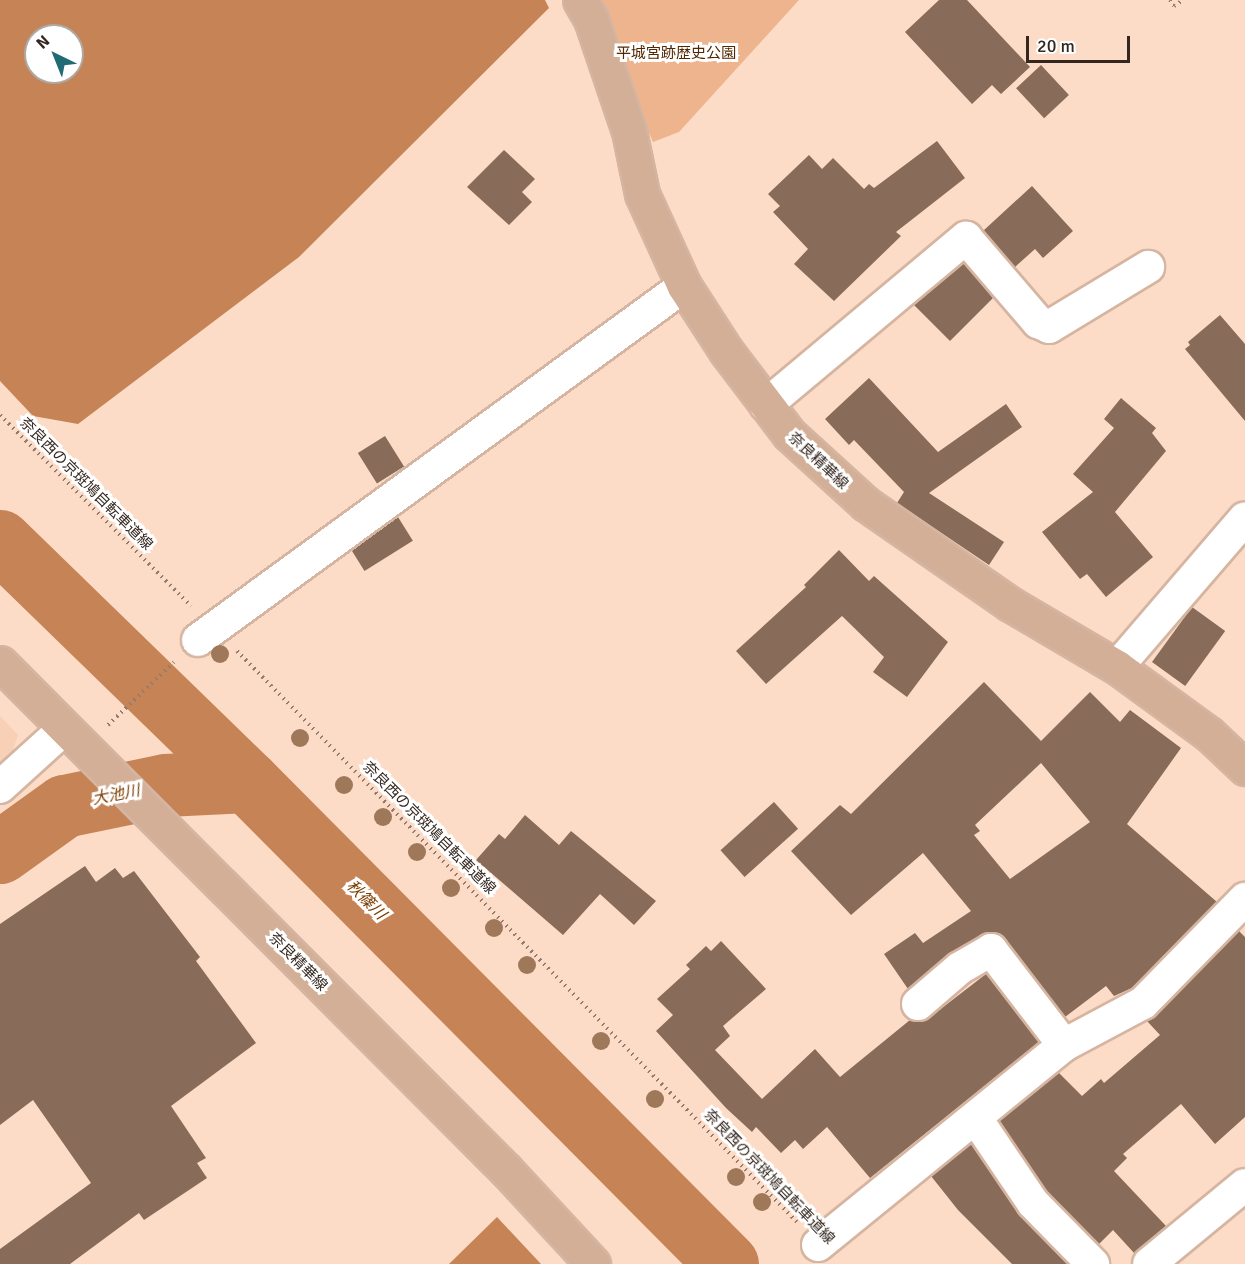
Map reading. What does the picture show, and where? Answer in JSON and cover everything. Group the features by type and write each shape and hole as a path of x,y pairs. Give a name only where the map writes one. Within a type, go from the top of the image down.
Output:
{"main road":[{"name":"奈良精華線","path":"580,0 591,19 629,131 642,194 684,286 766,405 789,434 866,504 1010,604 1117,667 1209,734 1245,768"},
{"name":"奈良精華線","path":"0,663 84,735 154,818 506,1170 593,1264"}],"street":[{"path":"766,405 966,238 1038,322 1049,327 1148,267"},
{"path":"205,633 684,286"},
{"path":"1117,667 1245,518"},
{"path":"0,787 27,767 84,735"},
{"path":"818,1245 977,1119 1064,1045 1143,1003 1245,900"},
{"path":"918,1004 960,968 991,950 1064,1045"},
{"path":"977,1119 1033,1203 1093,1264"},
{"path":"1149,1264 1245,1185"}],"path":[{"path":"1170,0 1174,6 1183,0"},
{"name":"奈良西の京斑鳩自転車道線","path":"0,415 205,633 818,1245"},
{"path":"84,735 205,633"}],"shaded area":[{"path":"0,0 545,0 549,8 299,257 78,424 33,416 0,381"},
{"path":"0,716 18,735 13,750 0,763"},
{"path":"497,1217 541,1264 449,1264"}],"green space":[{"name":"平城宮跡歴史公園","path":"593,0 799,0 679,132 653,142"}],"building":[{"path":"939,0 967,0 1030,67 1001,94 992,85 972,104 905,32"},
{"path":"1041,65 1069,95 1044,118 1016,88"},
{"path":"937,141 965,178 896,232 901,236 834,301 794,264 808,249 773,212 780,206 768,194 809,155 822,169 833,158 864,189 869,184 874,188"},
{"path":"504,150 535,179 522,192 532,202 509,225 467,187"},
{"path":"1032,186 1073,231 1043,258 1035,249 1015,267 983,231"},
{"path":"964,263 993,298 950,341 914,305"},
{"path":"1220,315 1245,344 1245,421 1185,349 1190,345 1188,342"},
{"path":"869,378 938,452 1006,404 1022,427 929,493 1004,542 989,565 897,503 904,492 854,440 849,445 825,419"},
{"path":"1121,398 1156,428 1152,433 1166,451 1115,512 1153,557 1106,597 1087,574 1080,579 1042,532 1093,492 1073,474 1114,428 1104,419"},
{"path":"385,436 404,467 377,483 358,453"},
{"path":"398,517 413,541 364,571 350,547"},
{"path":"839,550 869,581 874,576 948,642 907,697 873,672 884,657 842,616 766,684 736,651 806,587 804,585"},
{"path":"1192,607 1225,631 1185,686 1152,662"},
{"path":"984,682 1041,741 1090,692 1120,722 1130,710 1181,748 1127,824 1217,902 1132,988 1114,996 1106,986 1065,1017 1005,939 991,932 951,953 908,989 884,954 915,933 923,943 971,911 923,853 851,915 791,851 840,805 851,814","holes":["1041,763 1090,822 1010,879 974,835 980,831 975,825"]},
{"path":"774,802 798,829 745,877 720,850"},
{"path":"525,815 559,845 571,831 656,901 634,925 600,894 563,935 476,860 499,834 505,839"},
{"path":"85,866 96,882 115,868 123,878 134,871 200,957 196,961 256,1043 171,1106 206,1158 197,1163 207,1178 144,1220 139,1213 70,1264 0,1264 0,1249 91,1183 33,1100 0,1125 0,924"},
{"path":"1239,931 1245,937 1245,1117 1215,1144 1181,1104 1123,1154 1127,1158 1114,1171 1166,1226 1135,1254 1113,1230 1099,1244 1047,1192 999,1121 1059,1073 1082,1096 1101,1079 1104,1083 1160,1035 1147,1021"},
{"path":"721,941 766,989 723,1026 730,1036 715,1050 762,1099 815,1049 840,1077 910,1020 921,1022 929,1018 986,974 1039,1042 870,1178 827,1127 803,1149 795,1140 781,1153 756,1127 752,1132 726,1108 656,1031 673,1015 657,999 690,969 686,965 706,946 711,951"},
{"path":"971,1144 1018,1213 1068,1264 1012,1264 958,1210 931,1176"}],"waterway":[{"name":"秋篠川","path":"0,541 247,781 727,1264"},
{"name":"大池川","path":"0,852 64,806 165,785 247,781"}]}
